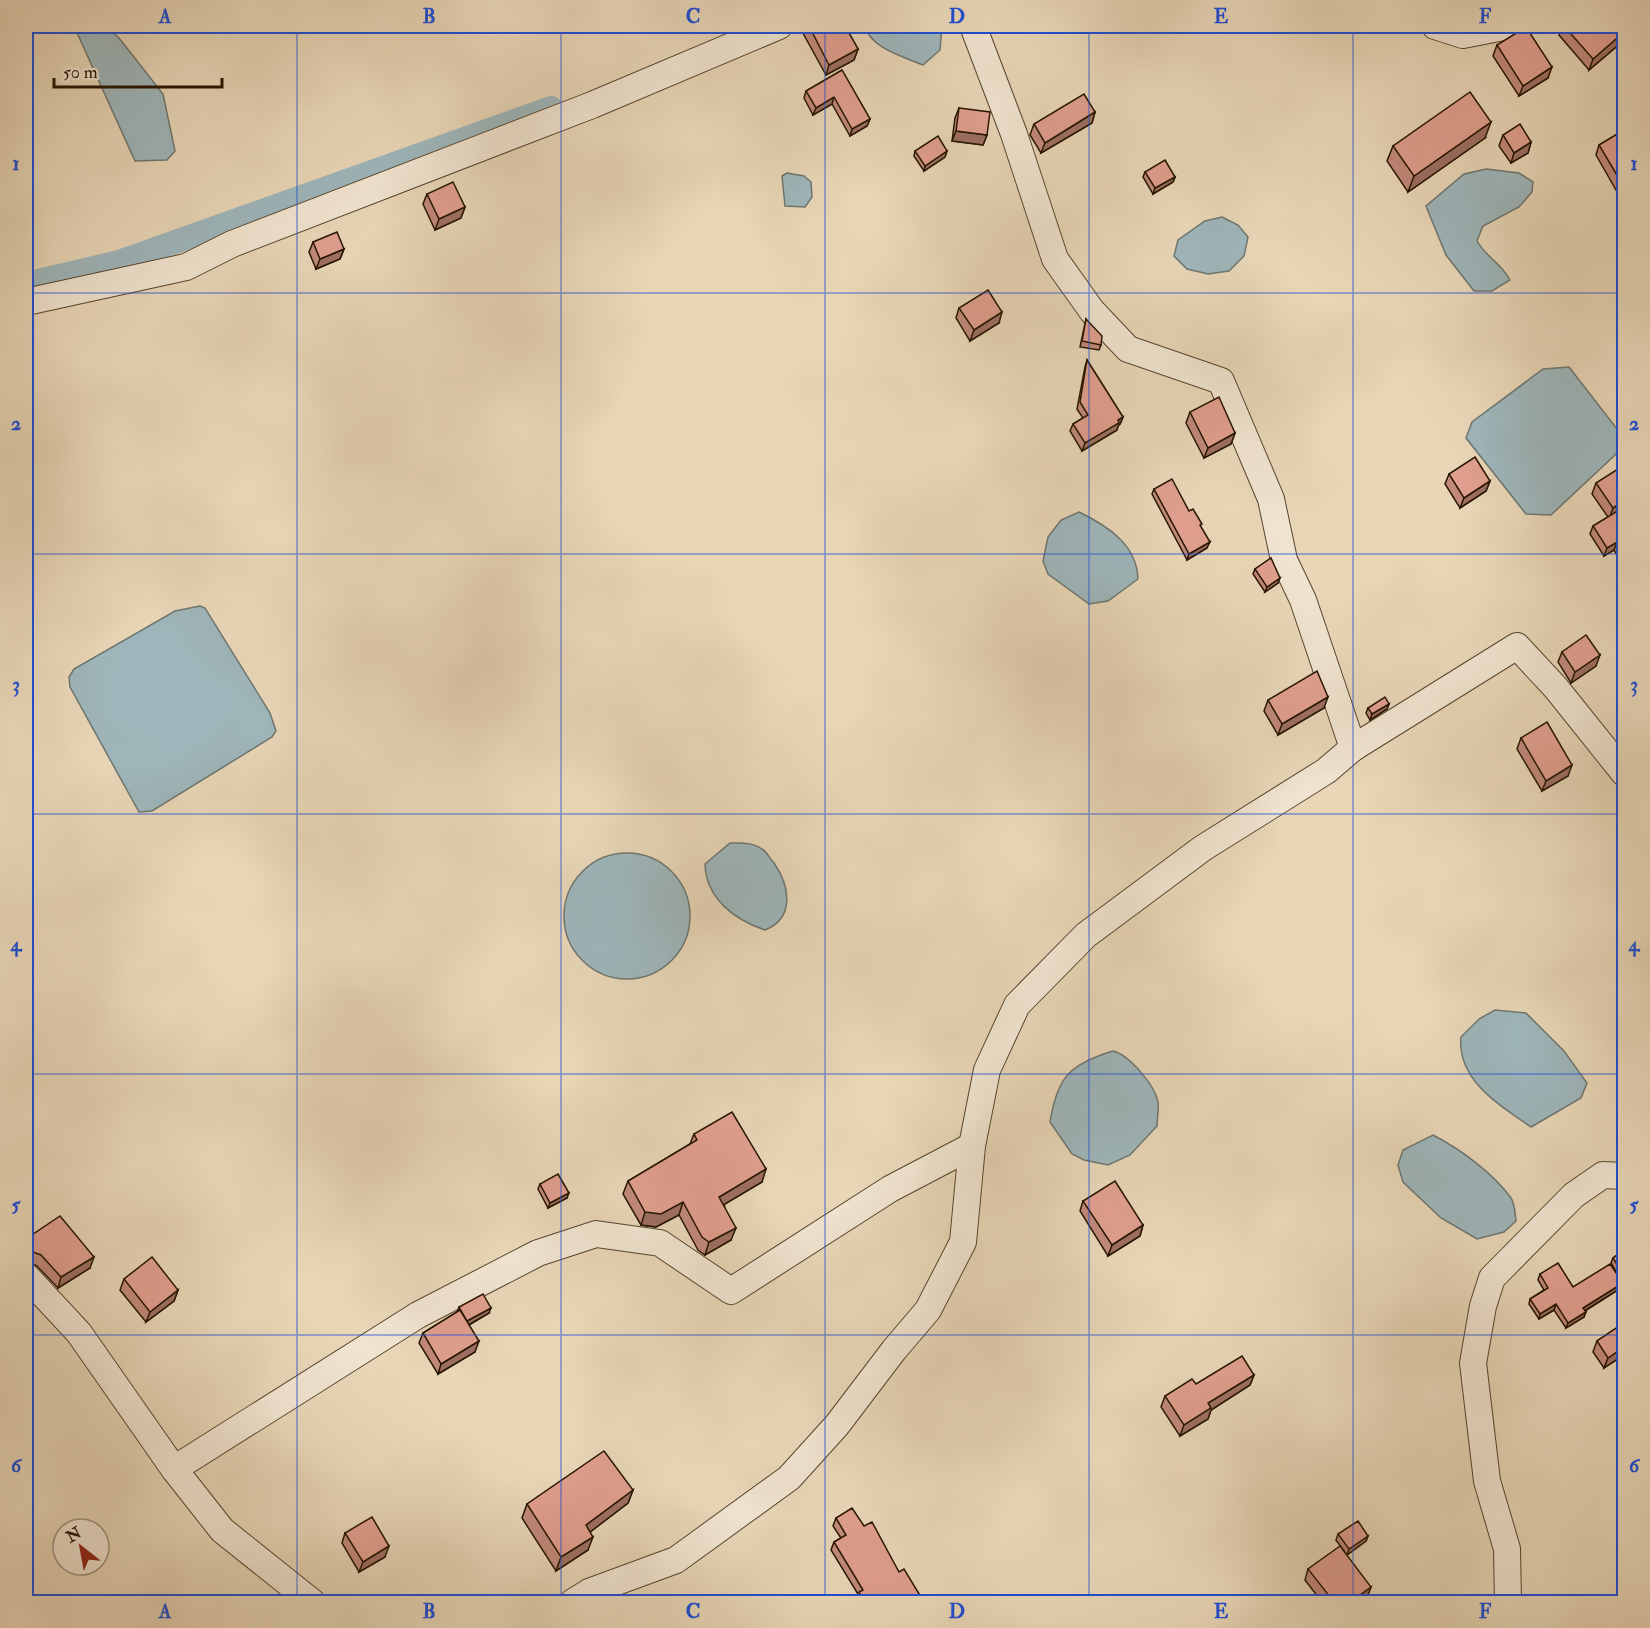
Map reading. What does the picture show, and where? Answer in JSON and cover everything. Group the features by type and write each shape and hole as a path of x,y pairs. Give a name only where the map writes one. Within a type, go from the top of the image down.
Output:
{"street":[{"path":"26,302 186,267 232,244 603,101 779,26"},
{"path":"973,26 1014,134 1055,259 1092,311 1128,348 1221,381 1271,499 1284,560 1303,600 1353,748"},
{"path":"1435,26 1463,36 1509,26"},
{"path":"573,1602 589,1592 676,1560 789,1478 837,1425 894,1350 928,1310 963,1242 972,1146 987,1070 1017,1005 1086,934 1203,848 1326,771 1353,748 1517,646 1556,688 1624,773"},
{"path":"174,1469 418,1315 538,1253 596,1234 660,1243 731,1291 890,1189 972,1146"},
{"path":"1508,1602 1507,1549 1488,1481 1473,1363 1484,1306 1492,1278 1574,1195 1603,1175 1624,1176"},
{"path":"26,1276 79,1333 174,1469 222,1530 312,1602"}],"water":[{"path":"74,26 105,26 119,38 163,94 175,151 167,160 135,161"},
{"path":"865,26 942,26 940,50 923,65 881,46 868,34"},
{"path":"1486,169 1519,173 1533,182 1532,192 1519,207 1483,226 1477,241 1510,280 1492,291 1474,291 1446,255 1426,206 1464,174"},
{"path":"787,173 804,176 811,182 812,197 805,207 785,206 782,176"},
{"path":"1222,217 1238,225 1248,237 1244,256 1229,271 1208,274 1187,269 1174,256 1178,240 1205,221"},
{"path":"1569,367 1624,438 1616,454 1551,515 1526,514 1466,438 1472,422 1543,369"},
{"path":"1079,512 1110,530 1119,538 1127,547 1136,567 1138,579 1108,601 1089,604 1048,574 1043,561 1048,537 1061,520"},
{"path":"200,606 205,608 270,713 276,731 272,737 152,811 139,812 70,687 69,677 74,669 175,611"},
{"path":"730,843 750,844 762,849 774,863 784,881 787,901 785,910 775,925 765,930 733,914 717,898 711,888 705,864"},
{"path":"627,853 651,858 672,871 685,892 690,916 685,940 672,961 651,974 627,979 603,974 582,961 569,940 564,916 569,892 582,871 603,858"},
{"path":"1495,1010 1526,1013 1564,1051 1587,1083 1581,1098 1531,1127 1482,1090 1466,1066 1461,1037 1479,1019"},
{"path":"1113,1051 1126,1058 1147,1079 1156,1095 1158,1108 1157,1126 1130,1155 1108,1165 1084,1160 1072,1154 1050,1122 1057,1094 1068,1074 1086,1061"},
{"path":"1433,1135 1475,1162 1511,1198 1516,1221 1504,1232 1477,1239 1441,1218 1403,1182 1398,1165 1403,1150"}],"building":[{"path":"809,26 845,26 858,49 829,65"},
{"path":"1564,26 1623,26 1624,32 1593,59"},
{"path":"1526,27 1552,67 1523,86 1497,45"},
{"path":"842,70 870,119 852,129 834,97 816,108 806,91"},
{"path":"1470,92 1491,122 1414,176 1393,146"},
{"path":"1084,94 1095,112 1045,143 1034,124"},
{"path":"959,108 990,112 987,135 956,131"},
{"path":"1520,124 1531,142 1514,153 1503,135"},
{"path":"1624,130 1624,187 1599,145"},
{"path":"938,136 947,151 925,166 915,151"},
{"path":"1165,160 1175,177 1155,188 1145,172"},
{"path":"453,182 465,207 439,219 427,194"},
{"path":"337,232 344,249 320,259 313,242"},
{"path":"988,290 1002,312 974,330 959,308"},
{"path":"1086,319 1102,336 1101,345 1082,341"},
{"path":"1087,360 1123,417 1118,420 1119,423 1085,443 1073,424 1088,415 1080,402"},
{"path":"1219,397 1235,433 1208,448 1190,412"},
{"path":"1475,457 1490,481 1464,498 1449,474"},
{"path":"1621,467 1624,472 1624,501 1613,508 1596,483"},
{"path":"1172,479 1189,511 1193,509 1210,542 1189,554 1154,489"},
{"path":"1624,507 1624,555 1617,542 1607,548 1593,526"},
{"path":"1271,558 1280,578 1267,587 1255,569"},
{"path":"1586,635 1600,655 1575,672 1562,652"},
{"path":"1317,671 1328,697 1282,724 1268,700"},
{"path":"1385,697 1389,704 1372,714 1368,708"},
{"path":"1547,722 1572,765 1546,781 1521,738"},
{"path":"732,1112 766,1169 719,1197 736,1228 709,1242 702,1237 683,1202 661,1214 645,1212 628,1181 697,1140 694,1134"},
{"path":"558,1174 569,1193 550,1203 540,1184"},
{"path":"1115,1181 1143,1225 1112,1245 1083,1201"},
{"path":"60,1216 94,1257 61,1277 41,1255 30,1251 26,1245 26,1239"},
{"path":"1624,1250 1624,1273 1623,1274 1613,1258"},
{"path":"152,1257 178,1290 150,1312 124,1279"},
{"path":"1558,1263 1573,1287 1610,1264 1623,1283 1583,1308 1586,1312 1568,1323 1556,1304 1540,1314 1530,1299 1548,1288 1540,1274"},
{"path":"483,1294 491,1308 467,1321 459,1307"},
{"path":"460,1310 479,1341 441,1364 423,1333"},
{"path":"1624,1323 1624,1347 1608,1358 1597,1341"},
{"path":"1242,1356 1254,1375 1208,1403 1211,1408 1184,1425 1165,1396 1192,1379 1196,1384"},
{"path":"604,1451 633,1490 586,1525 593,1537 561,1557 527,1504"},
{"path":"852,1508 864,1526 872,1522 899,1572 904,1569 924,1602 864,1602 859,1592 863,1590 834,1542 846,1535 836,1518"},
{"path":"372,1517 389,1546 363,1562 345,1533"},
{"path":"1358,1521 1368,1536 1349,1549 1338,1534"},
{"path":"1340,1546 1371,1587 1350,1602 1334,1602 1308,1569"}],"waterway":[{"path":"26,284 119,262 551,108"}]}
